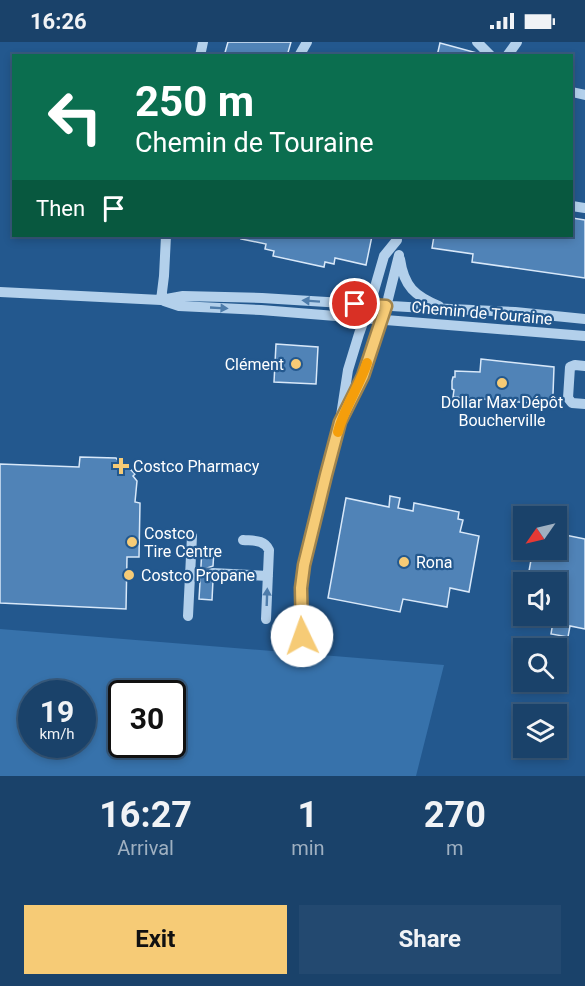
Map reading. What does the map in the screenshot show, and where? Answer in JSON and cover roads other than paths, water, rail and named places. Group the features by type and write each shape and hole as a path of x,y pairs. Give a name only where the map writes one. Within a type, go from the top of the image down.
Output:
{"street":[{"path":"477,42 489,54"},
{"path":"161,300 166,237"},
{"path":"397,238 403,275 411,290 420,298 445,309"},
{"path":"302,636 300,597 303,571 340,422 348,370 384,256 397,238"},
{"path":"340,422 363,376 386,306 399,255"},
{"name":"Chemin de Touraine","path":"0,292 161,300 183,296 250,298 515,312 585,319"},
{"name":"Chemin de Touraine","path":"161,300 179,306 261,310 585,336"},
{"path":"585,366 570,367 568,400 572,403 585,404"},
{"path":"570,371 573,369 585,372"},
{"path":"188,616 185,593 190,570 192,536"},
{"path":"243,540 262,542 267,547 269,554 266,619"},
{"path":"213,573 268,576"}],"tunnel":[{"path":"201,572 213,573"}],"place":[{"name":"Clément","path":"296,364"},
{"name":"Dollar Max Dépôt Boucherville","path":"502,383"},
{"name":"Costco Pharmacy","path":"121,466"},
{"name":"Costco Tire Centre","path":"132,542"},
{"name":"Rona","path":"404,562"},
{"name":"Costco Propane","path":"129,575"}]}
